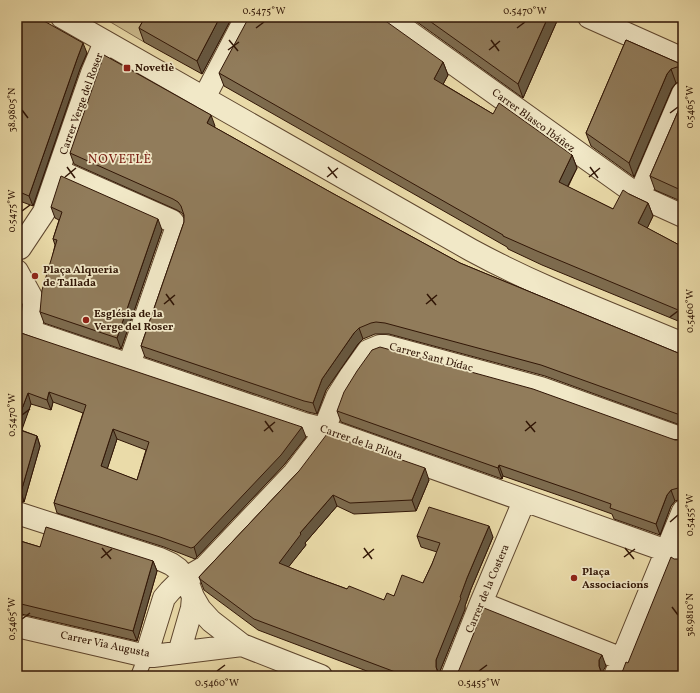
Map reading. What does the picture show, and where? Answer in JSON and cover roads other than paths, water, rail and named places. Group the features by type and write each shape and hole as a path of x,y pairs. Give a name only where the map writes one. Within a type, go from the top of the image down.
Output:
{"street":[{"path":"204,98 240,29 244,24 257,17"},
{"name":"Carrer Blasco Ibáñez","path":"388,17 639,196 683,216"},
{"path":"588,17 683,59"},
{"path":"68,18 105,42 494,263 577,300 683,344"},
{"name":"Carrer Verge del Roser","path":"19,247 44,212 90,80 105,42"},
{"path":"639,196 683,93"},
{"path":"58,171 172,221 175,225 176,228 129,365"},
{"path":"17,271 24,266 26,260 25,255 19,247"},
{"name":"Carrer de la Pilota","path":"17,271 34,302 32,322 29,331 304,424 324,429 675,555"},
{"name":"Carrer Sant Dídac","path":"146,656 164,598 170,591 189,587 205,567 294,473 317,443 337,397 351,375 368,351 380,346 386,346 541,388 683,439"},
{"name":"Carrer de la Costera","path":"452,676 524,501"},
{"path":"481,603 619,667 675,555 683,511"},
{"path":"17,513 160,559 171,564 178,569 200,609 242,645 321,676"},
{"path":"178,653 192,608 189,587"},
{"name":"Carrer Via Augusta","path":"17,626 146,656 242,645"}],"lane":[{"path":"138,676 146,656"}],"place":[{"name":"Novetlè","path":"127,68"},
{"name":"Plaça Alqueria de Tallada","path":"35,276"},
{"name":"Església de la Verge del Roser","path":"86,320"},
{"name":"Plaça Associacions","path":"574,578"}],"district":[{"name":"NOVETLÈ","path":"120,160"}]}
